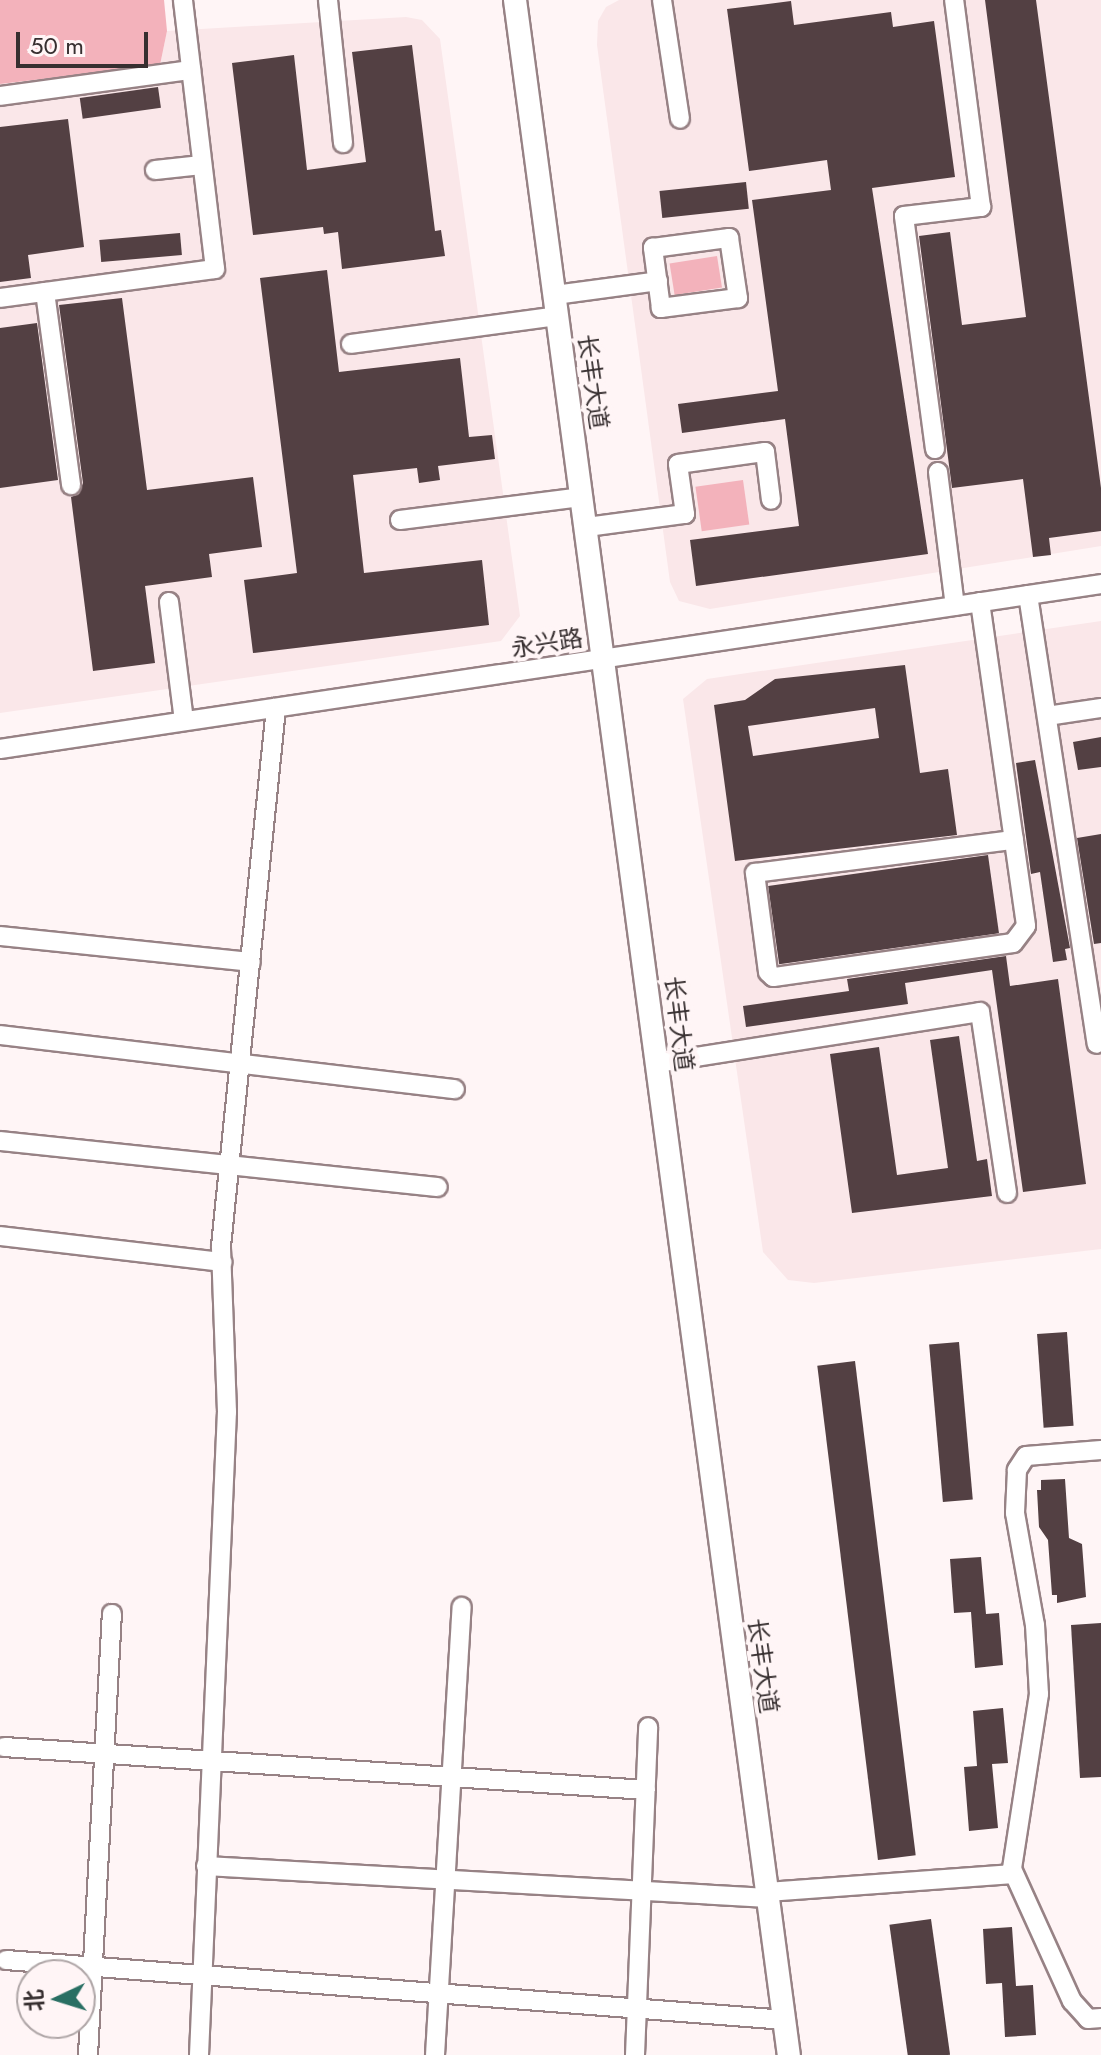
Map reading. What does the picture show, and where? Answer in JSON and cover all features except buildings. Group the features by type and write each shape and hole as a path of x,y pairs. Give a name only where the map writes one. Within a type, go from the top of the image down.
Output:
{"main road":[{"name":"长丰大道","path":"515,0 606,658 789,2055"}],"street":[{"path":"0,298 215,269 183,0"},
{"path":"328,0 343,143"},
{"path":"662,0 680,119"},
{"path":"935,449 904,216 981,207 954,0"},
{"path":"0,96 191,70"},
{"path":"155,170 202,165"},
{"path":"729,238 738,298 661,308 658,281 653,248 729,238"},
{"path":"351,344 556,306 658,281"},
{"path":"45,292 71,485"},
{"path":"587,527 685,514 678,464 765,452 771,500"},
{"path":"938,472 955,606"},
{"path":"400,520 583,497"},
{"name":"永兴路","path":"0,749 1101,584"},
{"path":"1028,595 1097,1044"},
{"path":"169,602 184,721"},
{"path":"980,602 1014,840 1026,926 1013,943 773,977 768,972 755,873 1014,840"},
{"path":"199,2055 227,1412 222,1262 276,708"},
{"path":"1047,716 1101,708"},
{"path":"0,936 251,962"},
{"path":"658,1063 980,1012 1007,1193"},
{"path":"0,1035 455,1089"},
{"path":"0,1141 438,1187"},
{"path":"0,1236 222,1262"},
{"path":"1101,1450 1026,1456 1017,1470 1015,1513 1035,1625 1039,1694 1015,1836 1013,1874 1072,2001 1088,2019 1101,2018"},
{"path":"435,2055 462,1607"},
{"path":"93,1959 112,1614"},
{"path":"635,2055 648,1727"},
{"path":"4,1747 646,1790"},
{"path":"206,1866 642,1894 768,1895 1013,1874"},
{"path":"6,1960 16,1961"},
{"path":"96,1966 785,2020"}],"shaded area":[{"path":"0,0 164,0 167,31 160,65 0,84"},
{"path":"619,0 1101,0 1101,546 710,609 679,601 670,582 597,45 598,21 606,7"},
{"path":"406,17 422,20 440,39 520,616 501,641 0,713 0,84 160,65 167,31"},
{"path":"717,256 722,288 675,295 670,264"},
{"path":"743,480 749,525 702,531 695,487"},
{"path":"1101,621 1101,1249 814,1283 788,1280 763,1252 683,699 707,679"}]}
